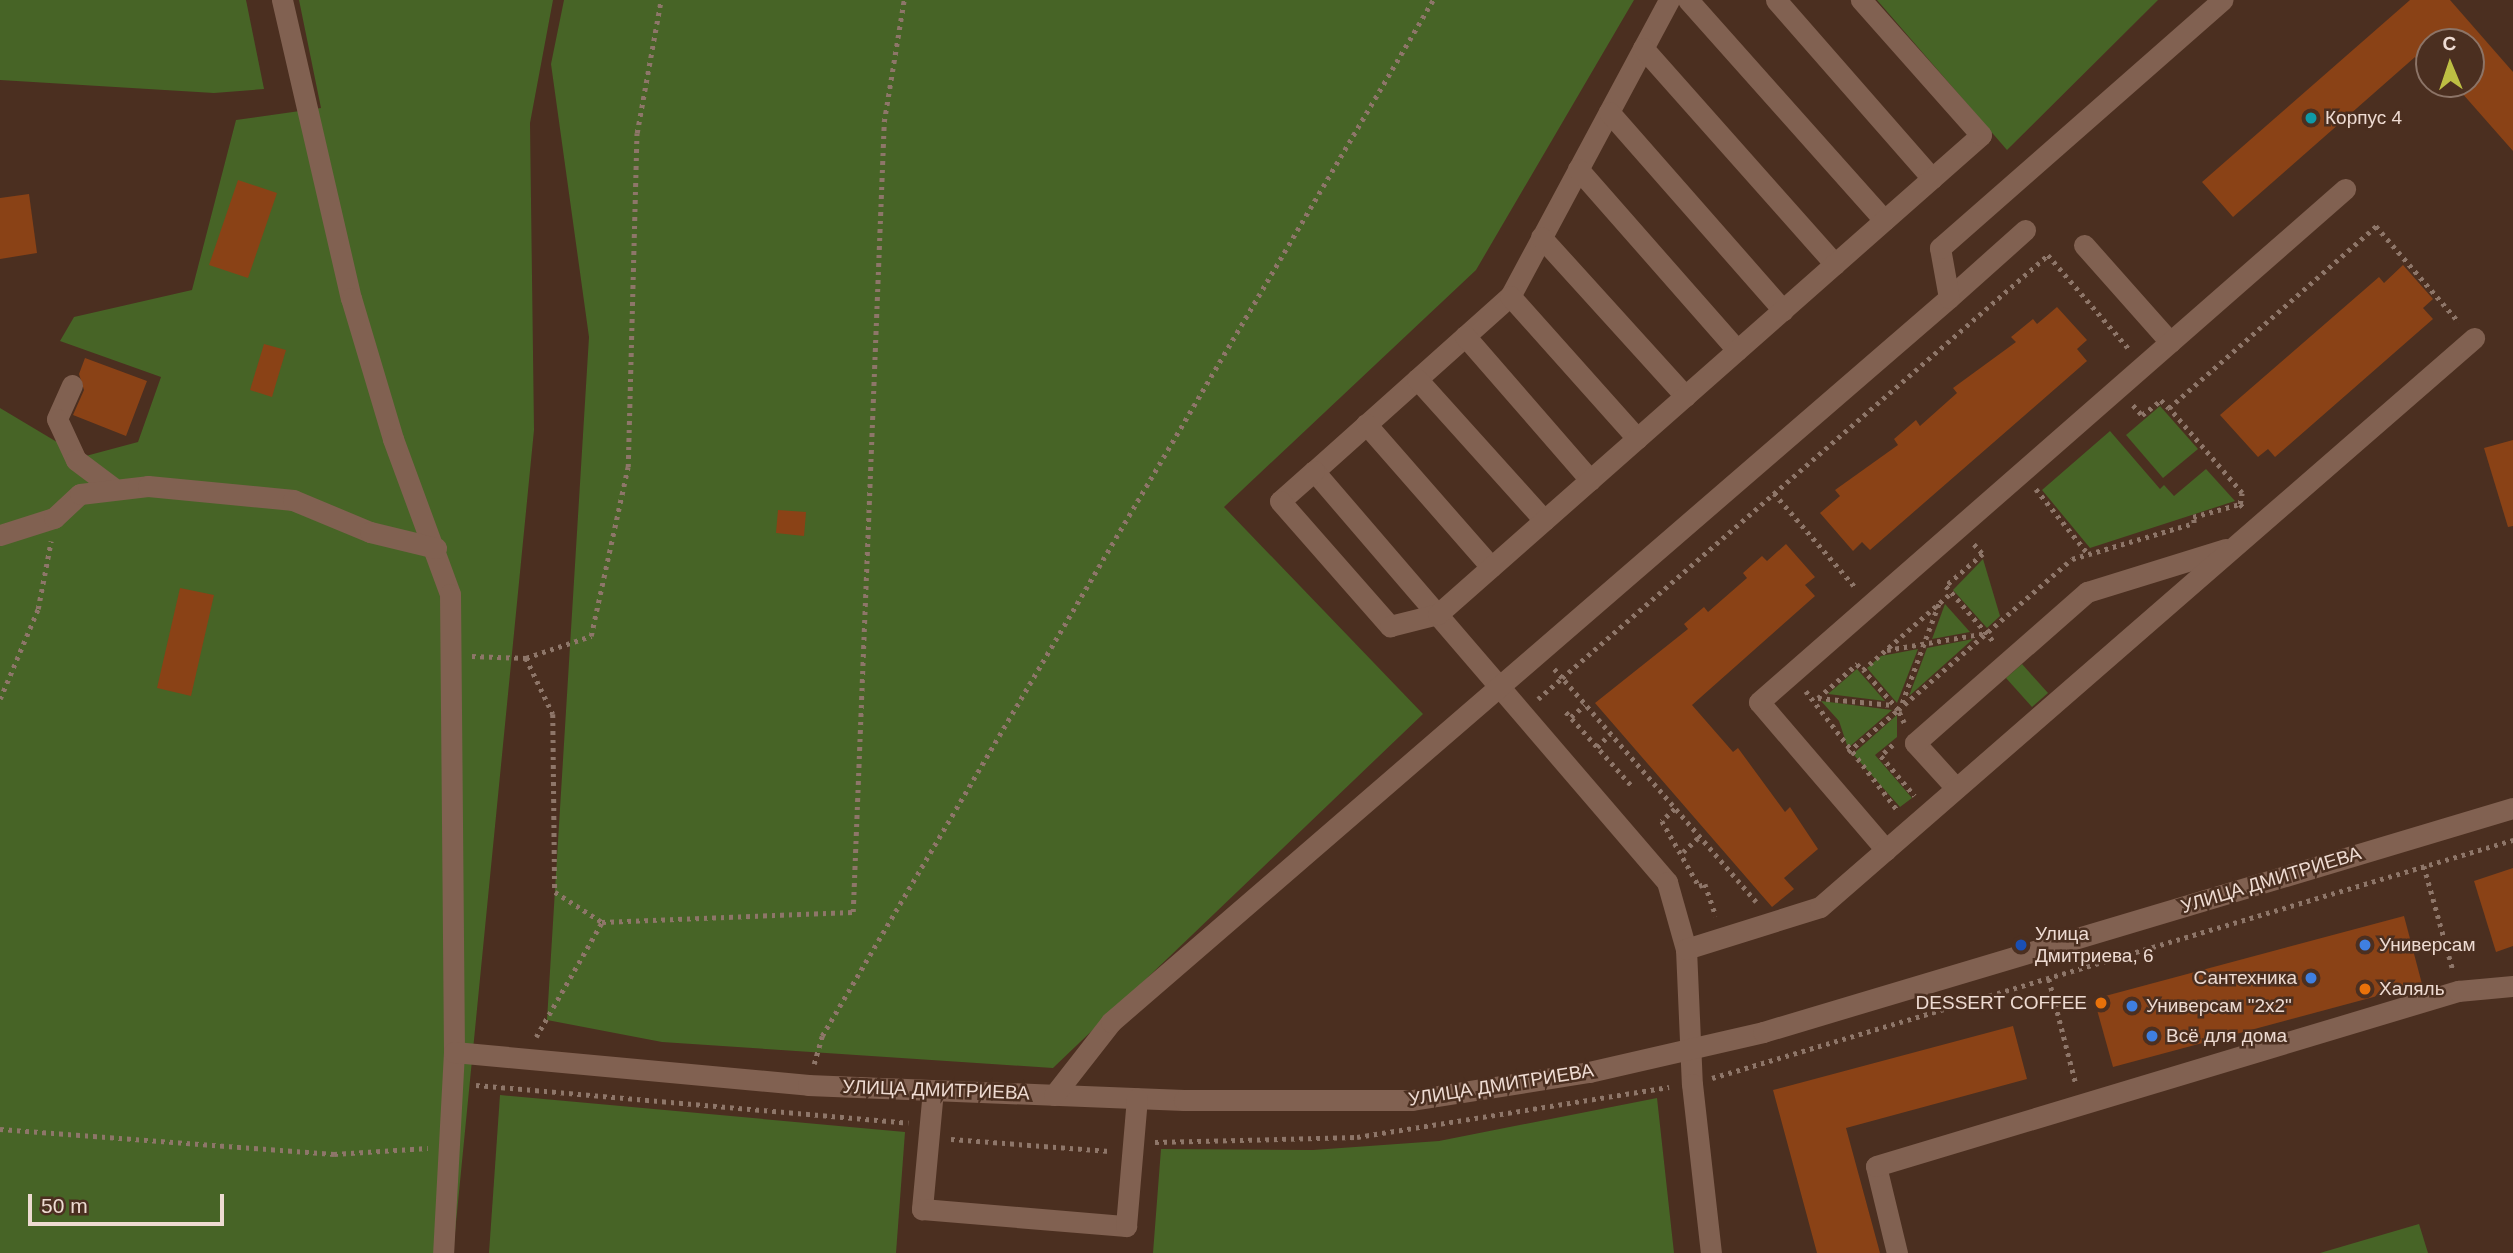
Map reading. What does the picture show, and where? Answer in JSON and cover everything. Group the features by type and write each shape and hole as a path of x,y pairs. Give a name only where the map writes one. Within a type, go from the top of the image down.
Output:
{"street":[{"path":"282,0 351,298 393,439 436,548 450,594 453,656 454,1052 443,1253"},
{"path":"1669,0 1510,296 1280,501 1391,626 1438,614 1981,135 1861,0"},
{"path":"1688,0 1884,220"},
{"path":"1776,0 1932,178"},
{"path":"1949,298 1940,248 2222,0"},
{"path":"1643,48 1835,264"},
{"path":"1609,112 1783,310"},
{"path":"1578,169 1737,350"},
{"path":"1886,850 1759,702 2345,189"},
{"path":"1054,1095 1111,1023 2025,230"},
{"path":"1542,237 1685,396"},
{"path":"2084,244 2170,342"},
{"path":"1510,296 1637,438"},
{"path":"1465,336 1590,480"},
{"path":"1686,949 1820,907 2234,546 2463,337"},
{"path":"1417,379 1545,520"},
{"path":"72,385 57,419 76,460 112,487"},
{"path":"1366,424 1491,567"},
{"path":"1314,471 1667,882 1686,949 1692,1084 1712,1253"},
{"path":"0,535 54,518 80,494 112,487 216,489 293,500 370,532 436,548"},
{"path":"1956,788 1915,743 2087,592 2234,546"},
{"name":"УЛИЦА ДМИТРИЕВА","path":"454,1052 526,1055 599,1068 808,1085 1137,1098 1412,1100 1690,1050 2513,808"},
{"path":"1896,1253 1876,1166 2458,991 2513,986"},
{"path":"933,1090 922,1209 1126,1226 1137,1098"}],"path":[{"path":"453,656 526,659 591,636 628,467 637,133 661,0"},
{"path":"526,659 553,714 555,892 603,922 853,912 884,122 904,0"},
{"path":"808,1085 822,1036 1433,0"},
{"path":"2169,408 2376,226 2463,326 2463,337"},
{"path":"1522,713 2048,255 2134,356"},
{"path":"2119,409 2129,401 2142,415 2161,400 2242,493 2240,504"},
{"path":"2022,494 2042,476"},
{"path":"2032,485 2089,555"},
{"path":"1774,493 1860,593"},
{"path":"2240,504 2248,513 2258,504"},
{"path":"1848,752 1897,707 2073,559 2240,504"},
{"path":"0,699 38,609 54,518"},
{"path":"1980,531 1970,540 1983,554 1946,586 1987,633"},
{"path":"1850,602 1871,585"},
{"path":"1863,670 1952,592"},
{"path":"1897,707 1940,603"},
{"path":"1886,650 1987,633"},
{"path":"1539,652 1765,913"},
{"path":"1816,699 1857,664 1904,717 1902,738 1881,756 1918,799"},
{"path":"1790,674 1816,699 1848,752 1900,814"},
{"path":"1816,699 1897,707"},
{"path":"1585,705 1568,715 1631,785"},
{"path":"1597,747 1610,734"},
{"path":"1675,809 1662,821 1683,852 1699,886 1704,884 1720,926"},
{"path":"1683,852 1699,837"},
{"path":"1692,1084 2513,839"},
{"path":"2424,866 2458,991"},
{"path":"526,1055 603,922"},
{"path":"2049,979 2081,1105"},
{"path":"0,1129 334,1154 450,1147"}],"green space":[{"path":"0,0 246,0 264,89 214,93 0,80"},
{"path":"299,0 553,0 530,123 534,430 453,1253 0,1253 0,408 82,457 138,442 161,377 60,341 74,317 192,290 236,120 321,108"},
{"path":"564,0 1634,0 1476,270 1224,507 1423,714 1053,1068 662,1042 547,1020 589,337 551,64"},
{"path":"1877,0 2158,0 2007,150"},
{"path":"2160,406 2198,449 2163,478 2126,435"},
{"path":"2110,431 2160,489 2164,485 2174,496 2206,469 2235,501 2090,548 2042,490"},
{"path":"1983,559 2000,616 1987,628 1953,590"},
{"path":"1945,604 1970,632 1932,639"},
{"path":"1973,639 1909,696 1927,648"},
{"path":"1918,649 1897,703 1867,668 1881,656"},
{"path":"2022,664 2048,693 2032,707 2006,678"},
{"path":"1857,669 1885,701 1828,694"},
{"path":"1821,701 1892,710 1848,748 1839,721"},
{"path":"1897,715 1897,737 1875,755 1912,798 1900,807 1853,754"},
{"path":"500,1095 905,1132 896,1253 489,1253"},
{"path":"1657,1098 1674,1253 1153,1253 1161,1149 1313,1150 1439,1141"},
{"path":"2419,1224 2428,1253 2320,1253"}],"building":[{"name":"Корпус 4","path":"2410,0 2450,0 2474,28 2415,28 2415,57 2233,217 2202,182"},
{"name":"Корпус 4","path":"2485,40 2513,72 2513,151 2466,98 2485,98"},
{"path":"238,180 277,193 248,278 209,265"},
{"path":"29,194 37,253 0,259 0,198"},
{"path":"2403,265 2433,299 2423,308 2433,319 2275,457 2268,449 2258,457 2220,415 2379,277 2384,283"},
{"path":"2057,307 2087,340 2077,349 2087,361 1870,550 1862,542 1853,551 1820,513 1840,496 1835,490 1898,445 1894,439 1916,420 1920,426 1957,393 1953,388 2016,342 2011,337 2033,319 2037,324"},
{"path":"264,344 286,350 272,397 250,390"},
{"path":"85,358 147,381 126,436 73,415 84,390 79,374"},
{"path":"2513,440 2513,526 2508,527 2484,448"},
{"path":"778,510 806,512 804,536 776,533"},
{"path":"1786,544 1815,577 1805,585 1815,596 1692,705 1733,752 1738,748 1785,812 1790,807 1818,849 1784,878 1794,889 1772,907 1595,703 1688,629 1684,624 1704,607 1708,612 1747,578 1743,573 1762,556 1767,561"},
{"path":"180,588 214,595 191,696 157,688"},
{"path":"2513,868 2513,946 2496,952 2474,881"},
{"path":"2404,916 2422,984 2113,1067 2094,999"},
{"path":"2013,1026 2027,1079 1846,1128 1880,1253 1817,1253 1773,1090"}],"place":[{"name":"Корпус 4","path":"2311,118"},
{"name":"Улица Дмитриева, 6","path":"2021,945"},
{"name":"Универсам","path":"2365,945"},
{"name":"Сантехника","path":"2311,978"},
{"name":"Халяль","path":"2365,989"},
{"name":"DESSERT COFFEE","path":"2101,1003"},
{"name":"Универсам \"2x2\"","path":"2132,1006"},
{"name":"Всё для дома","path":"2152,1036"}]}
